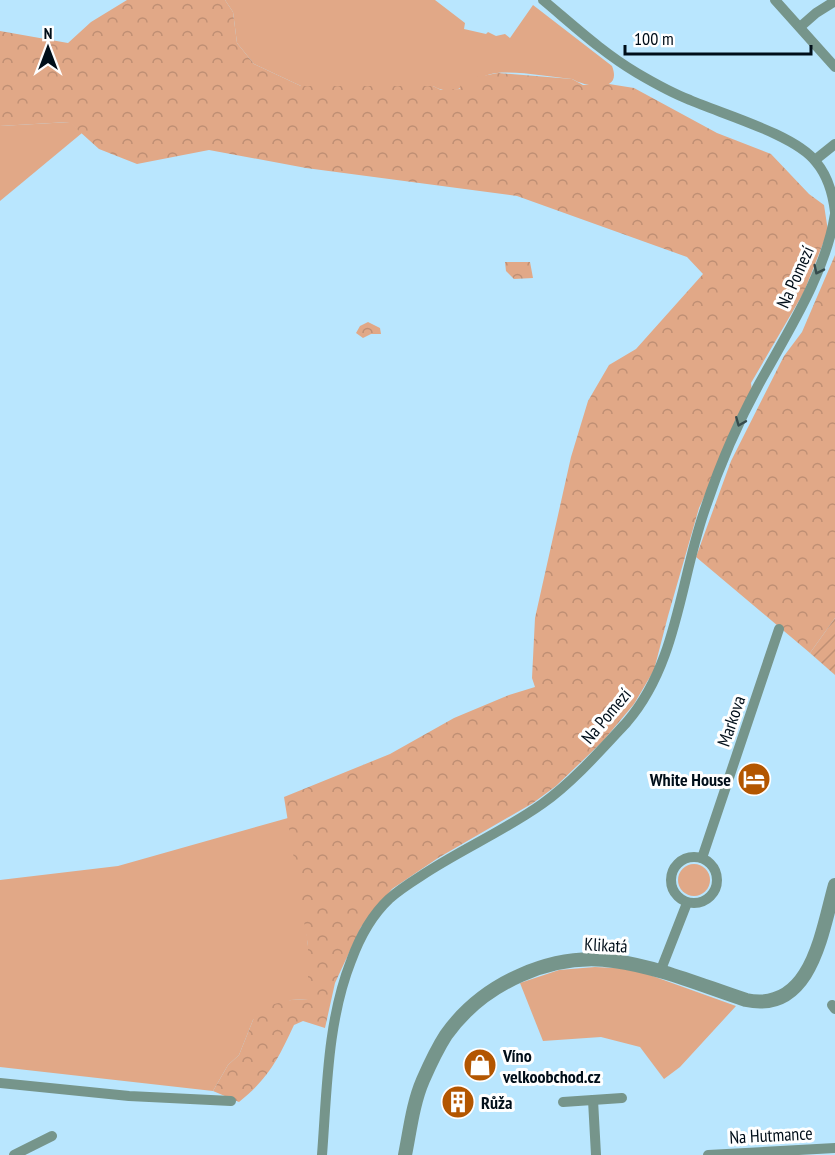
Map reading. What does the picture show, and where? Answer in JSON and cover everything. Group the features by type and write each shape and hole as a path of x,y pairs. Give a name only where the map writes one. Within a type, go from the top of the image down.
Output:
{"street":[{"name":"Na Pomezí","path":"322,1155 334,1023 342,987 364,932 387,900 399,890 543,804 563,787 629,720 661,666 672,634 704,510 744,412 783,342 823,262 835,213 826,178 816,160 780,135 687,99 639,74 623,64 543,0"},
{"path":"775,0 835,66"},
{"path":"800,27 816,13 835,2"},
{"path":"816,160 835,144"},
{"name":"Markova","path":"702,858 779,629"},
{"path":"687,858 702,858 717,873 717,888 701,903 687,903 680,899 671,887 672,873 675,866 687,858"},
{"name":"Klikatá","path":"405,1155 416,1101 434,1056 454,1025 481,1000 525,973 557,964 594,960 614,961 660,972 749,1001 766,1001 783,996 800,982 811,967 835,885"},
{"path":"660,972 687,903"},
{"path":"0,1083 129,1096 231,1101"},
{"path":"563,1102 622,1098"},
{"path":"593,1100 596,1155"},
{"path":"14,1155 52,1136"},
{"name":"Na Hutmance","path":"708,1155 835,1148"}],"green space":[{"path":"127,0 225,0 233,12 237,43 254,64 301,86 433,86 441,90 460,89 461,80 498,73 572,79 583,85 609,84 634,88 717,133 771,154 809,194 824,205 828,231 804,292 751,383 752,393 699,508 654,670 634,704 603,741 556,786 533,803 438,858 392,889 361,927 335,983 325,1028 303,1021 294,1025 272,1067 258,1085 239,1102 213,1091 228,1065 239,1055 253,1020 270,1005 308,999 308,946 284,797 390,754 454,718 509,695 535,687 532,678 535,618 571,457 588,401 609,365 636,349 703,274 687,257 517,196 306,168 209,150 137,164 99,149 69,122 0,126 0,31 68,43 91,22"},
{"path":"225,0 435,0 465,23 464,29 486,34 488,32 496,36 505,34 510,38 533,5 612,66 614,75 608,85 601,86 572,79 524,73 497,73 450,91 433,86 301,86 254,64 237,43 233,12"},
{"path":"70,122 82,133 0,201 0,126"},
{"path":"835,255 835,618 810,653 696,557 731,461 784,356 802,332"},
{"path":"505,262 530,262 533,278 514,279 506,271"},
{"path":"368,322 380,328 381,334 371,334 363,338 356,333 360,326"},
{"path":"835,618 835,675 810,653"},
{"path":"288,818 305,918 308,946 308,999 291,1000 253,1020 239,1055 228,1065 213,1091 0,1067 0,880 118,866"},
{"path":"694,864 705,869 710,880 705,891 694,896 683,891 678,880 683,869"},
{"path":"595,967 633,969 736,1006 680,1067 664,1079 640,1047 601,1037 543,1041 520,983 559,970"}],"place":[{"name":"White House","path":"754,779"},
{"name":"Víno velkoobchod.cz","path":"480,1065"},
{"name":"Růža","path":"458,1102"}]}
